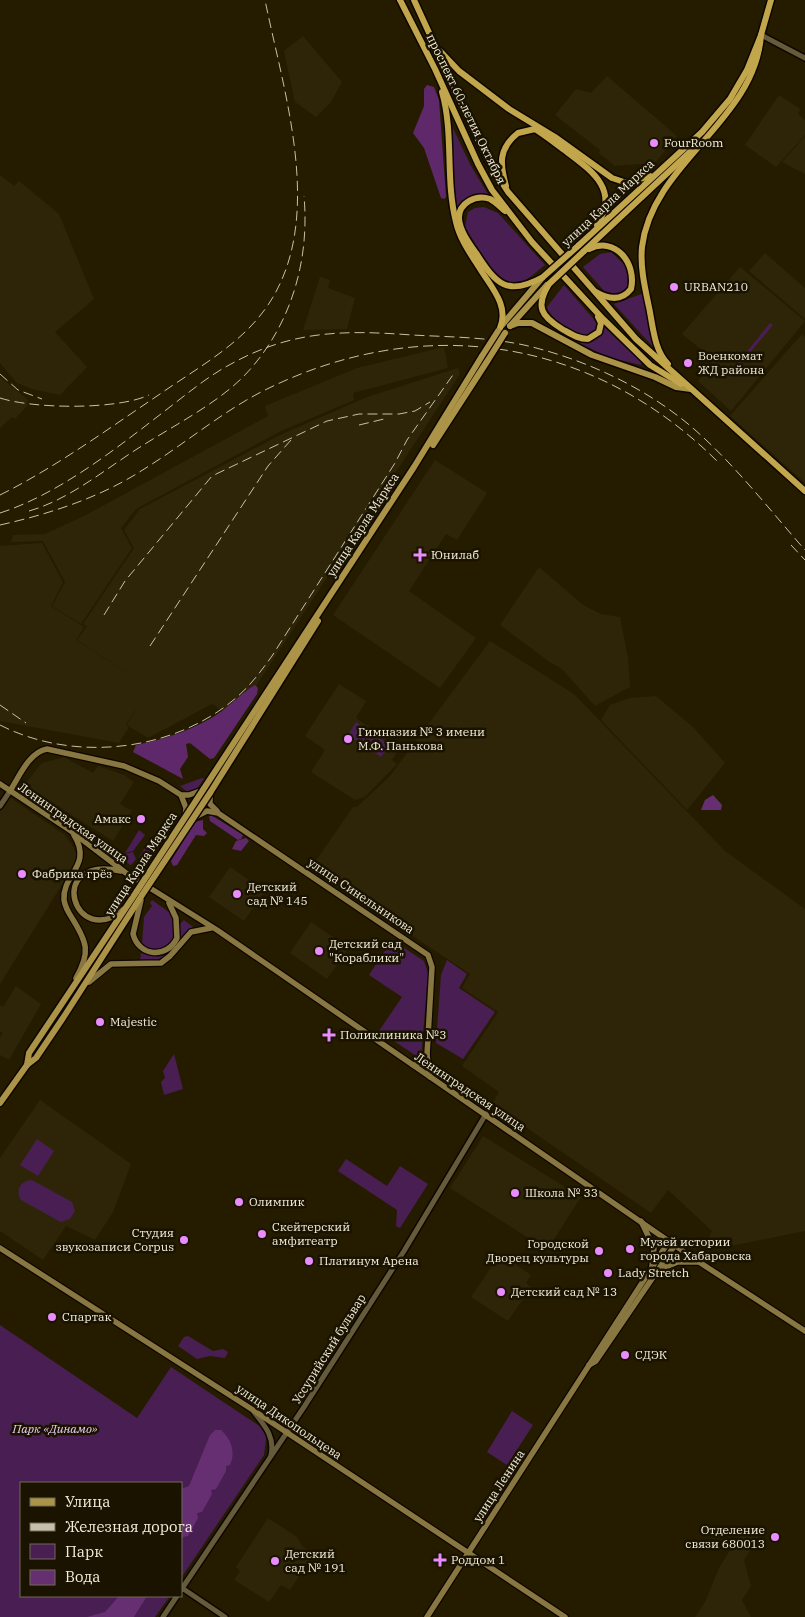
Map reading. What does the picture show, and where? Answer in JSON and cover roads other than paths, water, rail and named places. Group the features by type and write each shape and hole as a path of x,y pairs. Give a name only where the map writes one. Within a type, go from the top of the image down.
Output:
{"highway":[{"name":"проспект 60-летия Октября","path":"400,0 492,190 532,242 650,364 668,377 691,389"},
{"name":"проспект 60-летия Октября","path":"414,0 487,159 508,192 590,289 636,339 805,491"},
{"name":"улица Карла Маркса","path":"543,277 702,132 730,99 744,77 761,35 771,0"},
{"name":"улица Карла Маркса","path":"707,136 747,87 760,54 761,35"},
{"path":"434,42 459,71 509,109 555,137 612,178 623,182 637,181 660,170"},
{"path":"435,69 446,112 455,220 464,242 500,301 503,317 501,331"},
{"path":"508,192 500,164 503,154 518,133 535,129 592,171 599,180 604,193 604,206 602,217 592,232"},
{"path":"568,281 600,319 601,328 593,338 582,340 546,317 541,301 549,284 707,136"},
{"path":"691,389 663,359 658,347 645,288 642,247 653,209 707,136"},
{"path":"532,242 510,215 494,202 481,198 468,202 463,206 459,220 462,229 495,280 502,285 518,288 543,277"},
{"path":"583,252 595,246 611,246 627,260 632,275 631,289 621,297 606,298 590,289"}],"main road":[{"name":"улица Карла Маркса","path":"501,331 543,277"},
{"path":"510,326 549,284"},
{"path":"485,358 501,331 518,323 532,323 592,355 655,377 676,387 691,389"},
{"name":"улица Карла Маркса","path":"0,1103 27,1065 36,1058 88,982 185,818 206,791 303,645 485,358"},
{"name":"улица Карла Маркса","path":"206,791 485,358"},
{"path":"10,791 35,754 47,749 112,762 159,781 181,795 189,796 206,791"},
{"name":"Ленинградская улица","path":"0,784 71,832 126,873 215,929 699,1262 805,1331"},
{"path":"206,791 210,804 218,813"},
{"path":"126,873 111,869 94,870 83,874 77,879 73,891 74,903 82,914 95,919 109,918 118,914 140,893 195,817 206,791"},
{"path":"181,795 186,808 185,818"},
{"path":"195,817 207,810 218,813"},
{"name":"улица Синельникова","path":"218,813 428,955 432,967 427,1055 430,1077"},
{"path":"66,997 82,967 86,952 84,940 67,910 64,900 67,887 76,871 81,852 77,839 71,832"},
{"name":"улица Карла Маркса","path":"27,1065 29,1053 66,997 140,893"},
{"path":"140,893 133,929 137,944 145,951 157,953 167,950 194,930 215,929"},
{"path":"88,982 111,964 161,963 170,956 178,942 178,932 172,908 164,898"},
{"path":"413,1065 422,1062 427,1055"},
{"path":"640,1220 654,1248 654,1270 670,1264 699,1262"},
{"name":"улица Ленина","path":"654,1270 669,1241"},
{"name":"улица Ленина","path":"426,1617 589,1365 591,1358 654,1270 675,1245"},
{"name":"улица Дикопольцева","path":"0,1248 253,1410 565,1617"}],"street":[{"path":"761,35 805,58"},
{"path":"0,806 10,791"},
{"name":"Уссурийский бульвар","path":"182,1589 271,1458 404,1251 486,1114"},
{"path":"253,1410 270,1435 273,1446 271,1458"},
{"path":"182,1589 225,1617"},
{"path":"163,1617 176,1597"}],"water":[{"path":"713,795 722,805 721,810 701,810 705,800"},
{"path":"215,1430 221,1430 232,1446 232,1460 230,1465 226,1466 226,1471 216,1489 211,1490 212,1494 202,1512 197,1513 198,1518 188,1536 183,1537 182,1541 182,1489 189,1486 210,1435"},
{"path":"118,1597 146,1597 134,1617 87,1617 105,1612"}],"railway":[{"path":"0,495 62,460 204,365 245,332 268,305 285,271 295,234 298,195 290,115 265,0"},
{"path":"29,511 58,500 85,484 206,406 243,377 273,338 285,316 293,293 300,270 304,245 304,196"},
{"path":"0,513 44,494 87,469 206,380 222,369 254,353 276,344 319,335 387,333 482,339 524,345 570,358 636,388 676,414 709,443 738,472 805,550"},
{"path":"0,525 37,516 73,504 125,481 245,401 261,392 321,367 382,351 443,345 502,350 561,364 617,387 670,421 720,464"},
{"path":"0,725 29,737 59,744 91,747 123,746 154,740 184,730 212,716 237,697 251,683 272,656 395,463 407,440 455,372"},
{"path":"0,374 18,390 42,399"},
{"path":"0,398 33,404 75,406 117,403 149,395"},
{"path":"104,615 125,581 212,476 327,421 359,414 399,414 415,411 430,402"},
{"path":"359,425 384,419"},
{"path":"150,646 268,466 291,440"},
{"path":"791,545 805,560"},
{"path":"0,705 26,723"}],"place":[{"name":"FourRoom","path":"654,143"},
{"name":"URBAN210","path":"674,287"},
{"name":"Военкомат ЖД района","path":"688,363"},
{"name":"Юнилаб","path":"420,555"},
{"name":"Гимназия № 3 имени М.Ф. Панькова","path":"348,739"},
{"name":"Амакс","path":"141,819"},
{"name":"Фабрика грёз","path":"22,874"},
{"name":"Детский сад № 145","path":"237,894"},
{"name":"Детский сад \"Кораблики\"","path":"319,951"},
{"name":"Majestic","path":"100,1022"},
{"name":"Поликлиника №3","path":"329,1035"},
{"name":"Школа № 33","path":"515,1193"},
{"name":"Олимпик","path":"239,1202"},
{"name":"Скейтерский амфитеатр","path":"262,1234"},
{"name":"Студия звукозаписи Corpus","path":"184,1240"},
{"name":"Музей истории города Хабаровска","path":"630,1249"},
{"name":"Городской Дворец культуры","path":"599,1251"},
{"name":"Платинум Арена","path":"309,1261"},
{"name":"Lady Stretch","path":"608,1273"},
{"name":"Детский сад № 13","path":"501,1292"},
{"name":"Спартак","path":"52,1317"},
{"name":"СДЭК","path":"625,1355"},
{"name":"Отделение связи 680013","path":"775,1537"},
{"name":"Роддом 1","path":"440,1560"},
{"name":"Детский сад № 191","path":"275,1561"}],"park label":[{"name":"Парк «Динамо»","path":"55,1429"}]}
